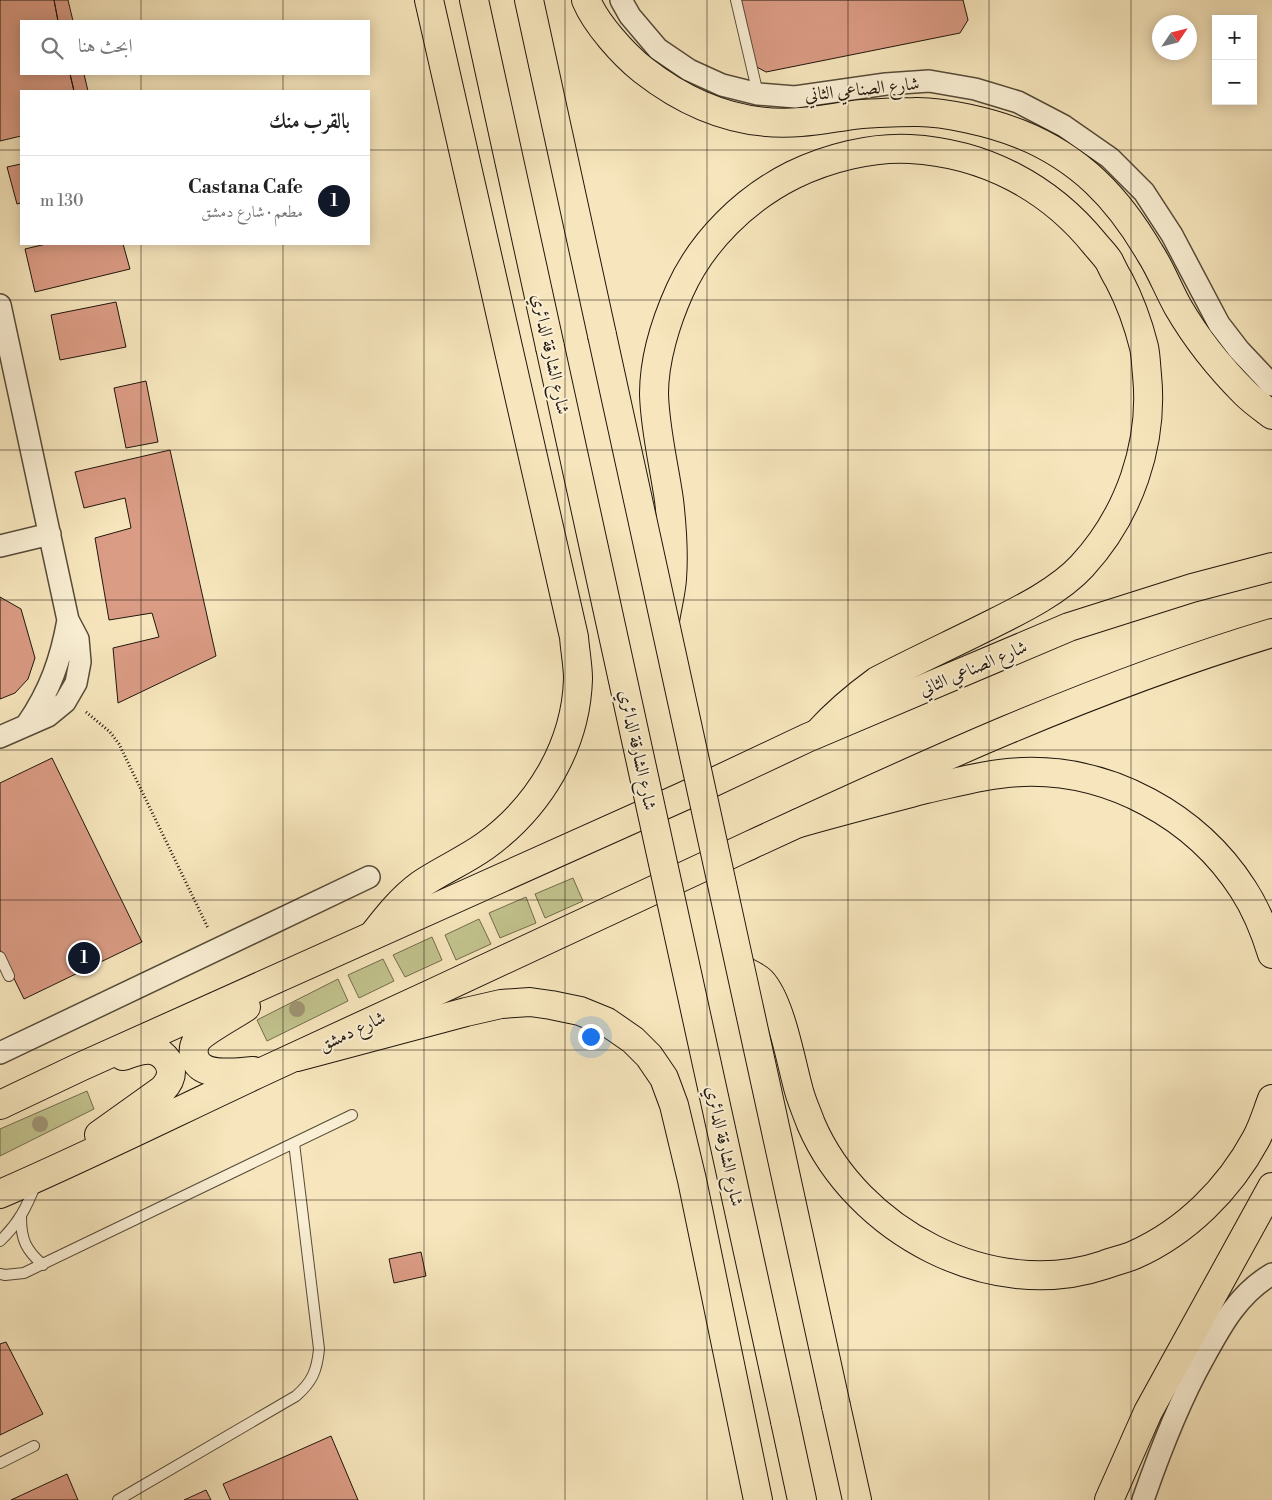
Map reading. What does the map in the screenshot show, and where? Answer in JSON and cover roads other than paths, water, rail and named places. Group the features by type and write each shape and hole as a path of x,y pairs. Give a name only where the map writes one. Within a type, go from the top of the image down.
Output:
{"main road":[{"path":"0,1105 373,935 397,905 420,885 484,846 514,822 539,793 560,758 573,719 578,678 572,627 429,0"},
{"name":"شارع الشارقة الدائري","path":"474,0 802,1500"},
{"path":"529,0 857,1500"},
{"path":"586,0 609,36 633,62 661,84 691,102 724,115 749,121 800,123 862,114 916,112 950,116 986,124 1020,134 1053,150 1084,171 1109,195 1149,251 1178,306 1197,336 1246,394 1272,415"},
{"path":"665,621 672,581 673,541 656,420 654,391 657,362 664,334 680,289 704,249 736,214 774,185 816,164 862,152 909,149 956,155 1001,170 1043,193 1079,224 1108,261 1130,303 1144,348 1149,396 1145,443 1132,488 1118,517 1100,544 1079,569 1053,589 1024,607 878,681 836,713 818,733"},
{"name":"شارع الصناعي الثاني","path":"373,935 684,796 818,733 1069,627 1192,588 1272,567"},
{"path":"798,823 956,752 1094,695 1152,672 1272,633"},
{"path":"798,823 889,798 980,777 1023,772 1066,774 1108,784 1148,801 1184,824 1217,854 1243,889 1264,927 1272,954"},
{"name":"شارع دمشق","path":"0,1194 798,823"},
{"path":"266,1071 206,1071 194,1058 194,1049 197,1041 203,1035 330,954"},
{"path":"741,969 760,981 769,995 782,1027 800,1094 812,1125 827,1154 846,1181 869,1205 916,1240 953,1258 985,1268 1017,1274 1050,1275 1093,1269 1134,1255 1172,1234 1205,1207 1234,1174 1257,1138 1272,1099"},
{"path":"297,1057 475,1010 501,1004 530,1002 580,1011 607,1022 633,1040 649,1056 664,1078 674,1105 692,1180 758,1500"},
{"path":"38,1177 162,1090 169,1082 171,1072 168,1062 162,1054 153,1050 142,1050 80,1067"},
{"path":"1109,1500 1148,1412 1272,1187"}],"street":[{"name":"شارع الصناعي الثاني","path":"621,0 630,16 658,49 688,70 722,86 758,94 795,97 886,84 929,81 975,89 1018,102 1064,126 1110,158 1144,192 1172,235 1219,324 1239,350 1272,385"},
{"path":"0,304 68,620 78,640 80,662 76,683 65,702 48,716 0,737"},
{"path":"0,546 50,534"},
{"path":"27,724 40,706 58,664 68,620"},
{"path":"0,1053 369,876"},
{"path":"1143,1500 1161,1447 1185,1391 1215,1336 1229,1313 1248,1292 1272,1274"}],"lane":[{"path":"736,0 758,94"},
{"path":"0,957 9,976"},
{"path":"0,1274 24,1273 42,1265 352,1115"},
{"path":"118,1500 296,1396 314,1376 318,1363 318,1349 294,1143"},
{"path":"0,1241 21,1217 38,1177"},
{"path":"21,1217 21,1231 25,1244 32,1256 42,1265"},
{"path":"0,1463 34,1446"}],"place":[{"name":"Castana Cafe","path":"84,958"}]}
